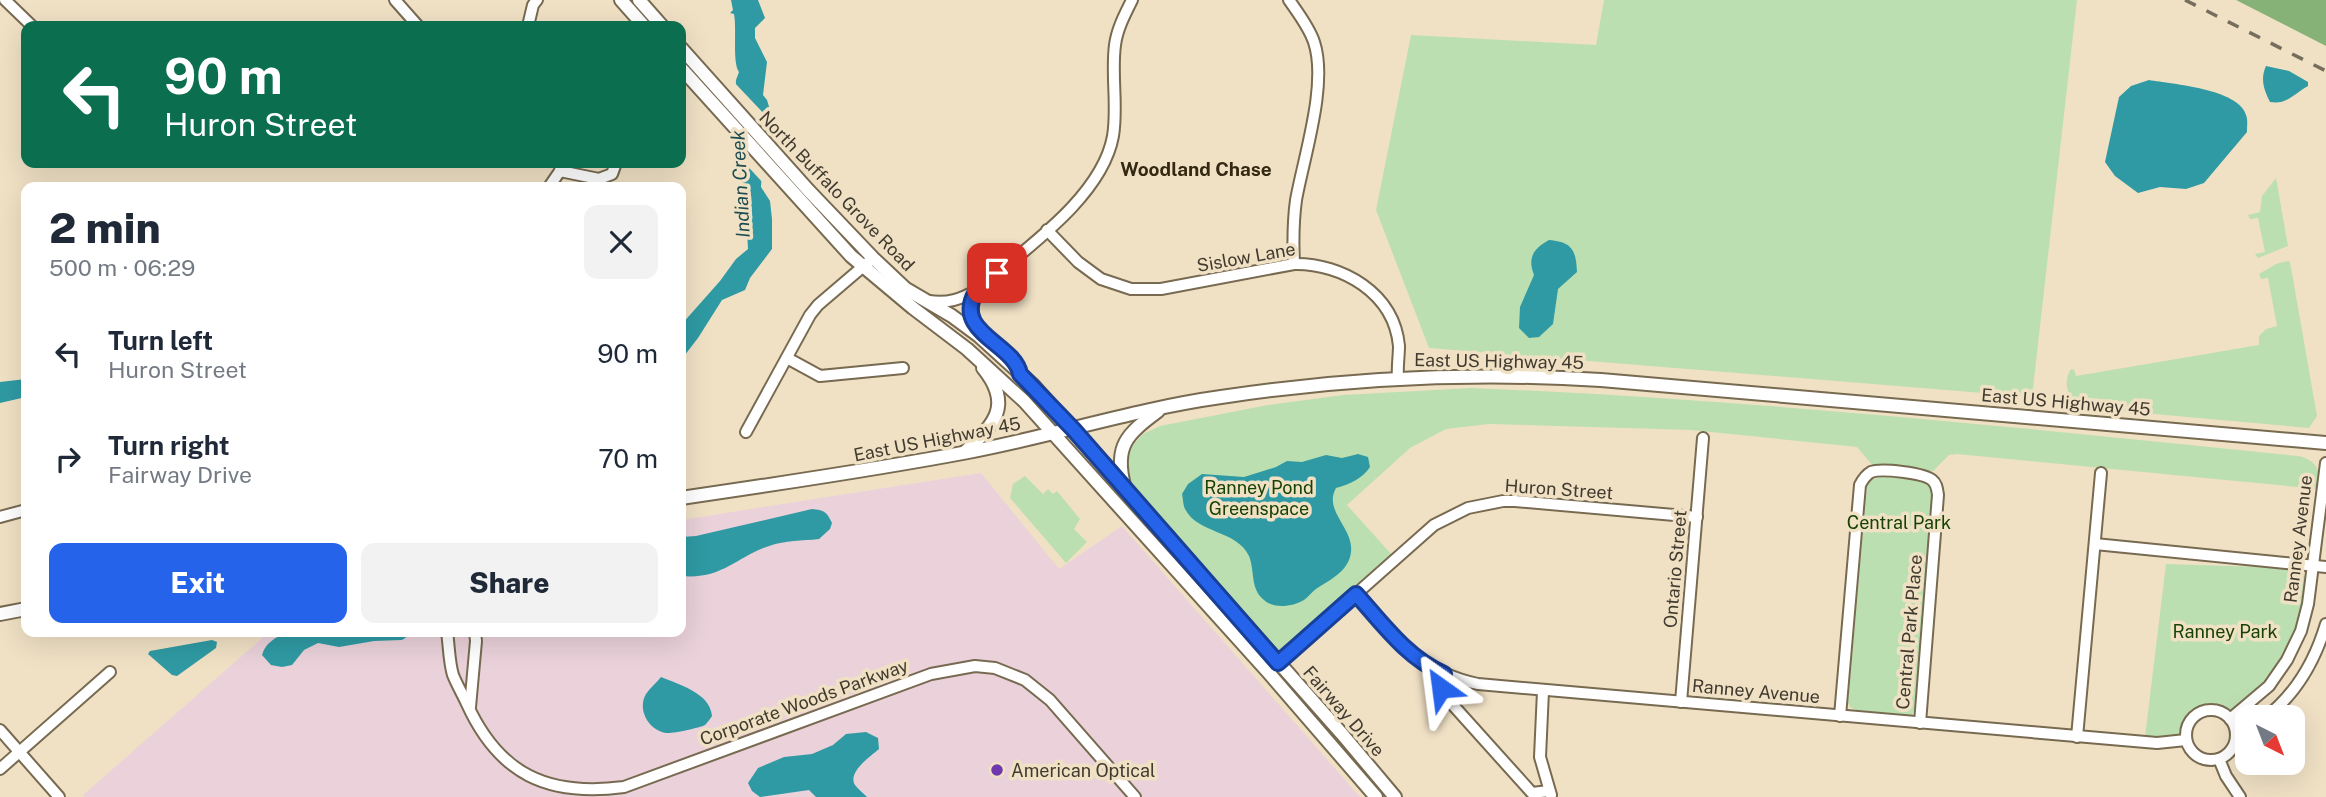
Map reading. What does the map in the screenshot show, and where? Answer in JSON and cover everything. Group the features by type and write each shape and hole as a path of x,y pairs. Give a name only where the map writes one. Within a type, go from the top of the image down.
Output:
{"main road":[{"path":"621,0 640,21"},
{"path":"639,0 658,21"},
{"name":"North Buffalo Grove Road","path":"686,55 729,112 862,267 967,349 1015,392 1054,433"},
{"name":"North Buffalo Grove Road","path":"686,73 729,112"},
{"name":"North Buffalo Grove Road","path":"772,160 906,289 952,316 979,336 1073,429"},
{"path":"965,453 998,414 997,394 988,374 967,349"},
{"name":"East US Highway 45","path":"686,497 859,472 965,453 1220,397 1398,378 1536,376 1601,380 2326,443"},
{"path":"1125,489 1120,470 1121,449 1138,427 1161,409"},
{"name":"Fairway Drive","path":"1073,429 1395,797"},
{"name":"Fairway Drive","path":"1054,433 1376,797"},
{"path":"0,614 21,610"}],"street":[{"path":"5,0 27,21"},
{"path":"395,0 414,21"},
{"path":"529,21 537,0"},
{"path":"920,299 958,301 977,290 1047,230 1074,204 1098,175 1113,136 1115,44 1122,19 1132,0"},
{"path":"1289,0 1304,21 1314,42 1319,77 1296,202 1294,264"},
{"path":"564,168 599,179 612,174 614,168"},
{"name":"Sislow Lane","path":"1047,230 1077,262 1101,279 1131,289 1161,289 1294,264 1335,269 1354,278 1378,298 1388,313 1399,347 1398,378"},
{"path":"746,432 810,315 873,258"},
{"path":"977,290 972,311 974,323 1012,358 1020,374"},
{"path":"787,358 820,376 903,368"},
{"name":"Ontario Street","path":"1681,702 1703,438"},
{"name":"Ranney Avenue","path":"2230,719 2269,686 2287,660 2301,631 2308,604 2326,463"},
{"name":"Central Park Place","path":"1840,716 1860,485 1870,473 1877,471 1923,474 1931,478 1936,485 1938,495 1920,723"},
{"path":"2077,737 2101,473"},
{"name":"Huron Street","path":"1268,672 1434,525 1468,508 1503,500 1698,517"},
{"path":"0,517 21,511"},
{"path":"2095,544 2326,567"},
{"name":"Ranney Avenue","path":"1356,594 1408,650 1444,674 1478,684 2077,737 2157,743 2186,740"},
{"path":"2280,705 2309,667 2326,624"},
{"name":"Corporate Woods Parkway","path":"448,637 453,673 480,731 494,750 517,771 550,787 571,791 604,791 624,787 930,674 975,666 1002,670 1025,680 1050,701 1135,797"},
{"path":"470,710 476,637"},
{"path":"0,769 110,672"},
{"path":"1444,674 1441,688 1443,694 1532,793 1550,794 1540,757 1543,691"},
{"path":"2235,732 2230,719 2214,710 2204,710 2196,715 2189,722 2186,731 2186,740 2195,754 2210,760 2228,754 2235,740"},
{"path":"0,730 59,797"},
{"path":"2219,759 2240,797"}],"shaded area":[{"path":"981,473 1059,569 1122,526 1360,797 83,795 263,637 686,637 686,519"}],"green space":[{"path":"1604,0 2077,0 2032,397 1429,348 1376,210 1411,35 1596,45"},
{"path":"2236,0 2326,0 2326,46"},
{"path":"2276,178 2288,246 2258,258 2255,254 2265,252 2258,218 2250,219 2248,215 2260,212 2262,196"},
{"path":"2290,262 2317,416 2309,428 2087,408 2071,397 2067,381 2071,369 2076,376 2259,345 2259,336 2266,329 2277,326 2268,278 2261,279 2259,274"},
{"name":"Ranney Pond Greenspace","path":"1471,388 1782,407 2299,456 2317,468 2319,483 2318,489 1957,454 1949,455 1933,471 1873,466 1857,447 1691,430 1489,424 1446,429 1410,448 1347,505 1393,556 1289,648 1281,651 1273,649 1131,481 1127,460 1132,446 1143,434 1160,426 1268,405 1343,395"},
{"path":"1025,476 1043,494 1048,489 1053,494 1057,491 1080,519 1074,529 1087,542 1066,563 1010,498 1013,484"},
{"name":"Central Park","path":"1883,476 1925,481 1934,489 1917,703 1912,715 1856,710 1848,703 1867,487 1871,480"},
{"name":"Ranney Park","path":"2166,564 2296,568 2303,572 2307,580 2303,618 2273,677 2233,709 2210,706 2198,709 2190,716 2179,737 2170,740 2145,737"}],"water":[{"name":"Indian Creek","path":"731,0 758,0 765,18 755,28 755,38 767,62 763,95 770,110 766,112 761,187 770,201 772,249 750,278 745,290 722,300 686,354 686,319 736,259 748,249 743,210 739,211 735,202 735,186 740,184 739,166 733,153 736,80 739,72 736,61 735,20 734,14 730,13 733,10"},
{"path":"2266,66 2289,71 2308,82 2308,86 2286,100 2270,102 2263,75"},
{"path":"2149,80 2204,89 2218,94 2241,106 2246,115 2247,132 2204,183 2186,189 2160,187 2138,193 2115,176 2105,162 2119,97 2131,86"},
{"path":"1549,240 1563,243 1572,249 1577,272 1558,289 1553,324 1539,337 1529,338 1519,328 1520,307 1534,275 1531,263 1533,254"},
{"path":"21,380 21,398 0,403 0,382"},
{"path":"1358,454 1368,457 1370,467 1355,480 1336,488 1333,496 1336,512 1351,543 1347,565 1304,600 1294,604 1278,606 1264,600 1257,591 1251,562 1243,548 1236,541 1199,523 1184,507 1182,494 1188,484 1202,474 1244,477 1287,461 1302,462 1326,455 1342,458"},
{"path":"812,509 825,512 832,523 830,529 819,539 775,544 707,575 686,576 686,537"},
{"path":"278,637 406,637 402,640 339,647 318,643 304,650 292,665 282,667 271,665 262,655"},
{"path":"212,640 217,642 216,648 177,676 172,675 148,654 150,651"},
{"path":"661,677 693,691 706,701 712,716 705,725 666,733 649,723 644,712 644,700"},
{"path":"866,732 878,738 879,749 861,765 853,780 867,797 816,797 809,790 760,797 752,791 748,783 758,768 784,757 812,754 833,745 846,734"}],"pier":[{"path":"732,80 769,119 765,185 729,146"}],"railway":[{"path":"2185,0 2326,71"}],"place":[{"name":"American Optical","path":"997,770"}],"district":[{"name":"Woodland Chase","path":"1196,169"}],"route":[{"path":"997,273 977,290 973,299 974,323 1012,358 1020,374 1073,429 1278,663 1356,594 1414,656 1444,674 1441,688"}]}
